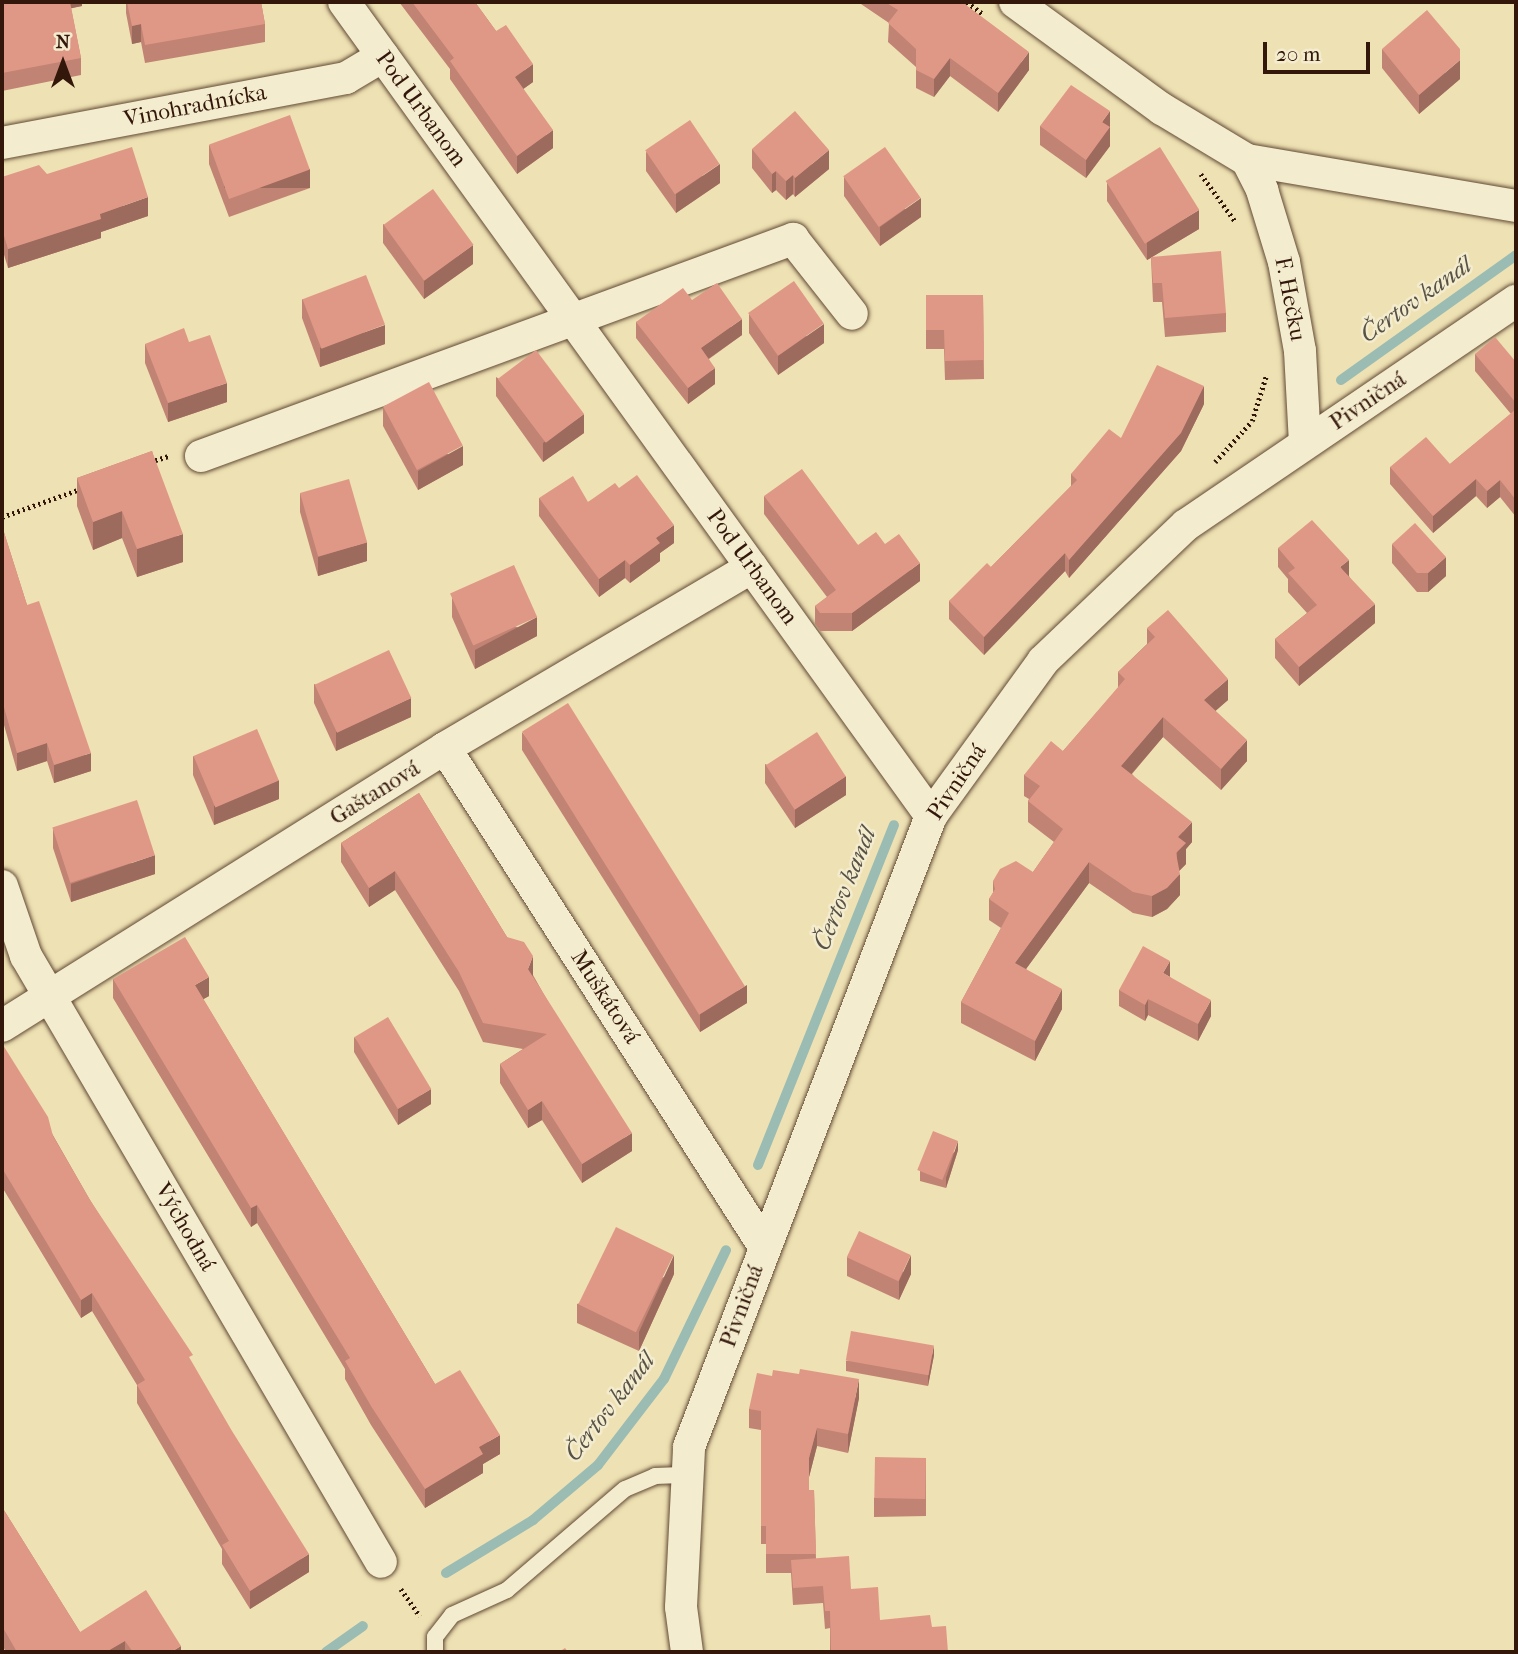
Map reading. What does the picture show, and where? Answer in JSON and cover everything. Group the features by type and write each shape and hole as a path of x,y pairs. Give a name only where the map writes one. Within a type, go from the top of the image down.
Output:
{"street":[{"name":"Pod Urbanom","path":"344,2 931,816"},
{"path":"1015,2 1162,109 1247,160 1516,206"},
{"name":"Vinohradnícka","path":"2,143 346,78 383,56"},
{"name":"F. Hečku","path":"1247,160 1262,190 1284,262 1300,351 1304,443"},
{"path":"201,456 793,239 852,314"},
{"name":"Pivničná","path":"687,1652 681,1607 689,1447 931,816 1043,661 1186,525 1516,301"},
{"name":"Gaštanová","path":"2,1026 445,748 752,567"},
{"name":"Muškátová","path":"445,748 764,1247"},
{"name":"Východná","path":"2,886 26,956 381,1562"}],"lane":[{"path":"435,1645 452,1615 508,1590 625,1489 655,1476 688,1475"}],"path":[{"path":"1208,470 1252,421 1268,368"},
{"path":"142,465 181,451 201,456"},
{"path":"2,517 91,484"},
{"path":"381,1562 435,1645"}],"building":[{"path":"2,2 70,2 81,58 2,73"},
{"path":"127,2 261,2 265,24 145,45 141,24 132,26"},
{"path":"412,2 475,2 496,31 506,25 533,64 515,77 553,130 517,156 450,61 454,58"},
{"path":"885,2 962,2 1029,52 998,93 950,58 934,79 916,70 916,49 888,23 898,10"},
{"path":"1427,10 1460,49 1460,60 1419,95 1382,49"},
{"path":"1071,85 1110,111 1102,122 1110,127 1086,160 1040,126"},
{"path":"795,111 829,150 795,178 793,175 786,181 776,171 772,174 752,149"},
{"path":"290,115 310,170 229,199 209,144"},
{"path":"690,120 720,164 675,194 645,150"},
{"path":"132,147 148,197 100,214 101,219 8,249 2,229 2,177 39,165 47,174"},
{"path":"885,147 921,198 879,227 843,176"},
{"path":"1160,147 1199,210 1145,244 1106,181"},
{"path":"433,189 474,245 424,281 384,225"},
{"path":"1221,251 1226,313 1165,318 1162,283 1153,283 1151,257"},
{"path":"366,275 385,324 322,349 303,299"},
{"path":"794,281 824,324 778,356 748,313"},
{"path":"717,283 742,319 701,348 715,368 688,388 636,322 683,288 692,300"},
{"path":"926,295 983,295 984,360 945,361 944,330 926,330"},
{"path":"184,328 189,342 210,335 227,383 168,403 145,344"},
{"path":"1495,337 1516,362 1516,403 1475,354"},
{"path":"536,350 584,414 546,443 498,379"},
{"path":"1157,365 1204,386 1181,433 1069,560 1065,553 984,637 949,601 987,563 991,567 1077,480 1071,474 1109,429 1121,438"},
{"path":"429,382 463,446 417,470 383,406"},
{"path":"1516,409 1516,500 1500,480 1487,491 1476,479 1433,516 1390,467 1426,437 1450,464"},
{"path":"152,451 183,534 137,549 122,511 93,522 77,478"},
{"path":"802,469 858,545 876,532 885,544 899,534 920,563 852,613 820,613 815,606 836,590 764,496"},
{"path":"637,475 674,525 656,538 660,543 630,565 625,560 599,579 539,498 573,476 588,502 615,483 619,488"},
{"path":"349,479 367,542 318,557 300,493"},
{"path":"1312,520 1349,560 1340,567 1375,604 1299,667 1275,639 1317,605 1288,573 1295,568 1278,548"},
{"path":"1415,523 1446,557 1428,573 1417,573 1392,544"},
{"path":"2,526 27,605 39,601 91,753 54,765 47,743 17,753 2,700"},
{"path":"514,565 537,617 473,646 450,593"},
{"path":"1168,610 1228,679 1204,700 1247,740 1221,769 1163,717 1121,766 1192,822 1178,837 1186,843 1176,853 1180,874 1167,888 1152,896 1133,892 1089,862 1015,963 1062,989 1035,1041 961,1002 1009,913 989,899 995,889 993,881 1000,869 1016,861 1033,872 1063,829 1028,801 1040,786 1024,775 1051,741 1063,751 1125,679 1118,672 1155,637 1147,628"},
{"path":"389,650 411,698 337,733 315,685"},
{"path":"568,703 745,986 699,1015 522,732"},
{"path":"257,729 279,781 215,808 193,756"},
{"path":"817,732 846,776 795,810 766,765"},
{"path":"419,793 507,937 524,942 533,956 528,969 632,1133 582,1164 542,1101 528,1110 500,1064 547,1034 483,1023 459,972 395,871 369,888 341,843"},
{"path":"137,800 155,855 70,883 52,828"},
{"path":"185,937 209,977 195,985 435,1384 460,1370 500,1435 479,1447 483,1454 425,1489 371,1406 345,1361 350,1358 257,1205 251,1208 113,979"},
{"path":"1143,946 1170,961 1163,973 1211,1000 1198,1024 1148,999 1145,1005 1119,990"},
{"path":"388,1017 431,1089 398,1109 355,1037"},
{"path":"3,1045 48,1117 53,1136 90,1200 193,1355 189,1357 232,1431 309,1554 250,1591 222,1545 229,1541 137,1385 145,1380 92,1293 81,1300 2,1168"},
{"path":"933,1131 958,1141 942,1180 917,1170"},
{"path":"616,1227 674,1255 636,1332 578,1304"},
{"path":"859,1231 911,1255 898,1281 847,1257"},
{"path":"851,1331 934,1346 929,1375 846,1361"},
{"path":"800,1369 859,1379 848,1434 817,1428 809,1458 809,1490 814,1490 816,1554 766,1554 766,1526 761,1526 761,1411 749,1409 757,1373 772,1376 773,1370 799,1374"},
{"path":"875,1457 926,1458 925,1499 874,1498"},
{"path":"2,1507 80,1632 146,1590 181,1646 171,1652 133,1652 125,1641 106,1652 17,1652 2,1626"},
{"path":"849,1556 851,1589 878,1587 880,1620 930,1615 932,1627 946,1626 948,1652 831,1652 830,1611 825,1611 823,1586 793,1588 791,1560"}],"waterway":[{"name":"Čertov kanál","path":"1341,380 1516,255"},
{"name":"Čertov kanál","path":"758,1165 894,825"},
{"name":"Čertov kanál","path":"446,1573 533,1520 598,1465 664,1379 726,1250"},
{"name":"Čertov kanál","path":"326,1652 363,1626"}]}
